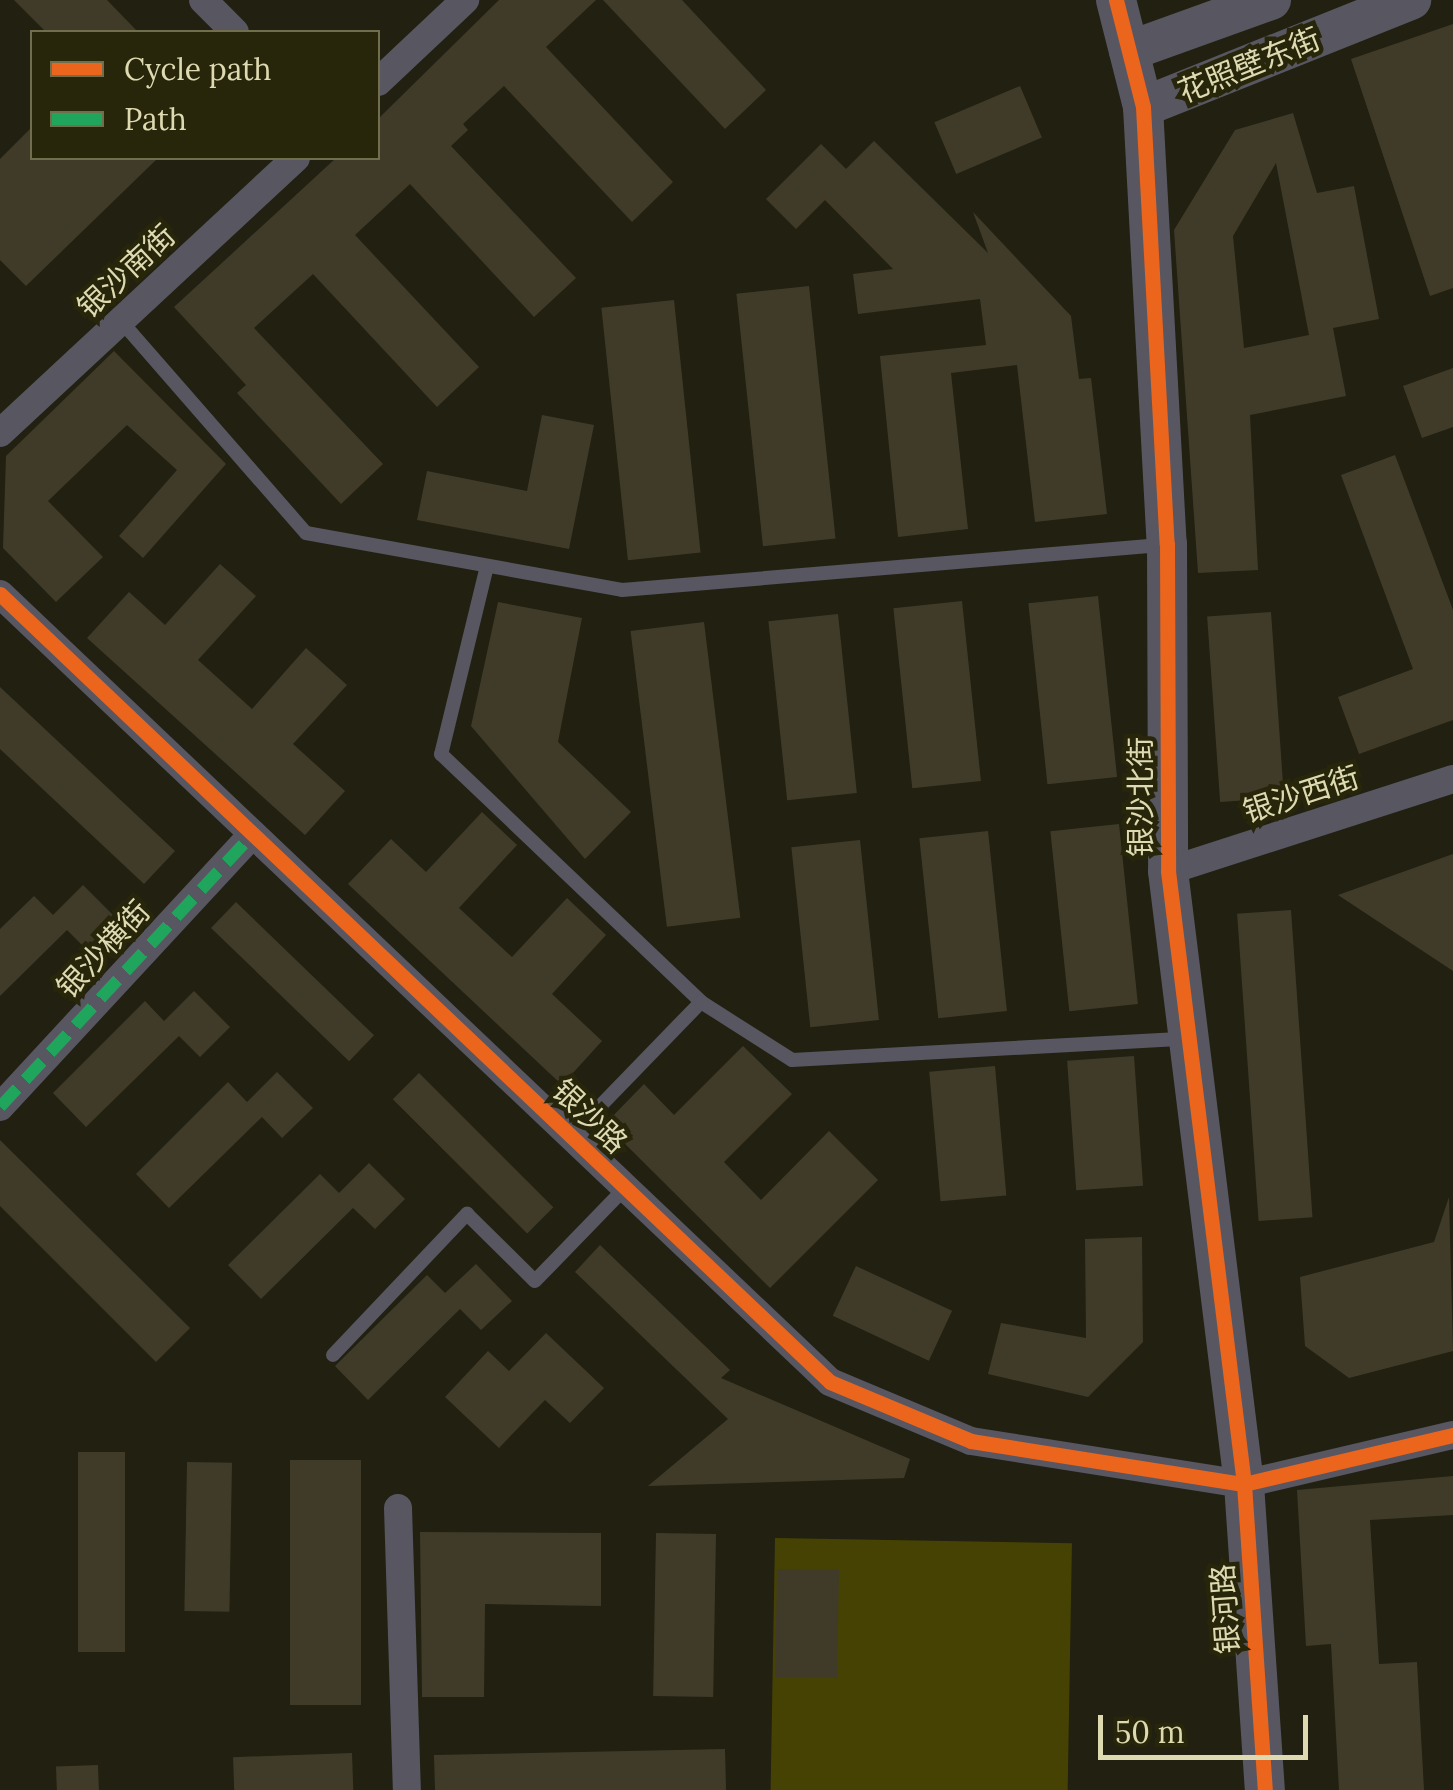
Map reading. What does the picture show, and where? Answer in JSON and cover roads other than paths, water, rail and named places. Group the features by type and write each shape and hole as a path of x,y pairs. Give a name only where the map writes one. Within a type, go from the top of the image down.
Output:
{"street":[{"path":"202,0 233,30"},
{"path":"380,80 465,0"},
{"name":"银沙北街","path":"1116,0 1142,107 1167,544 1168,871 1244,1484"},
{"name":"花照壁东街","path":"1129,51 1271,0"},
{"name":"花照壁东街","path":"1142,107 1411,0"},
{"name":"银沙南街","path":"0,432 294,160"},
{"name":"银沙路","path":"0,594 830,1382 971,1440 1244,1484"},
{"name":"银沙西街","path":"1168,871 1453,779"},
{"name":"银沙横街","path":"0,1108 253,834"},
{"path":"1244,1484 1453,1435"},
{"name":"银河路","path":"1244,1484 1264,1790"},
{"path":"398,1508 407,1790"}],"lane":[{"path":"121,320 306,533 622,590 1167,544"},
{"path":"487,566 441,754 701,1002 792,1060 1189,1038"},
{"path":"572,1135 701,1002"},
{"path":"334,1355 468,1214 535,1281 625,1188"}]}
